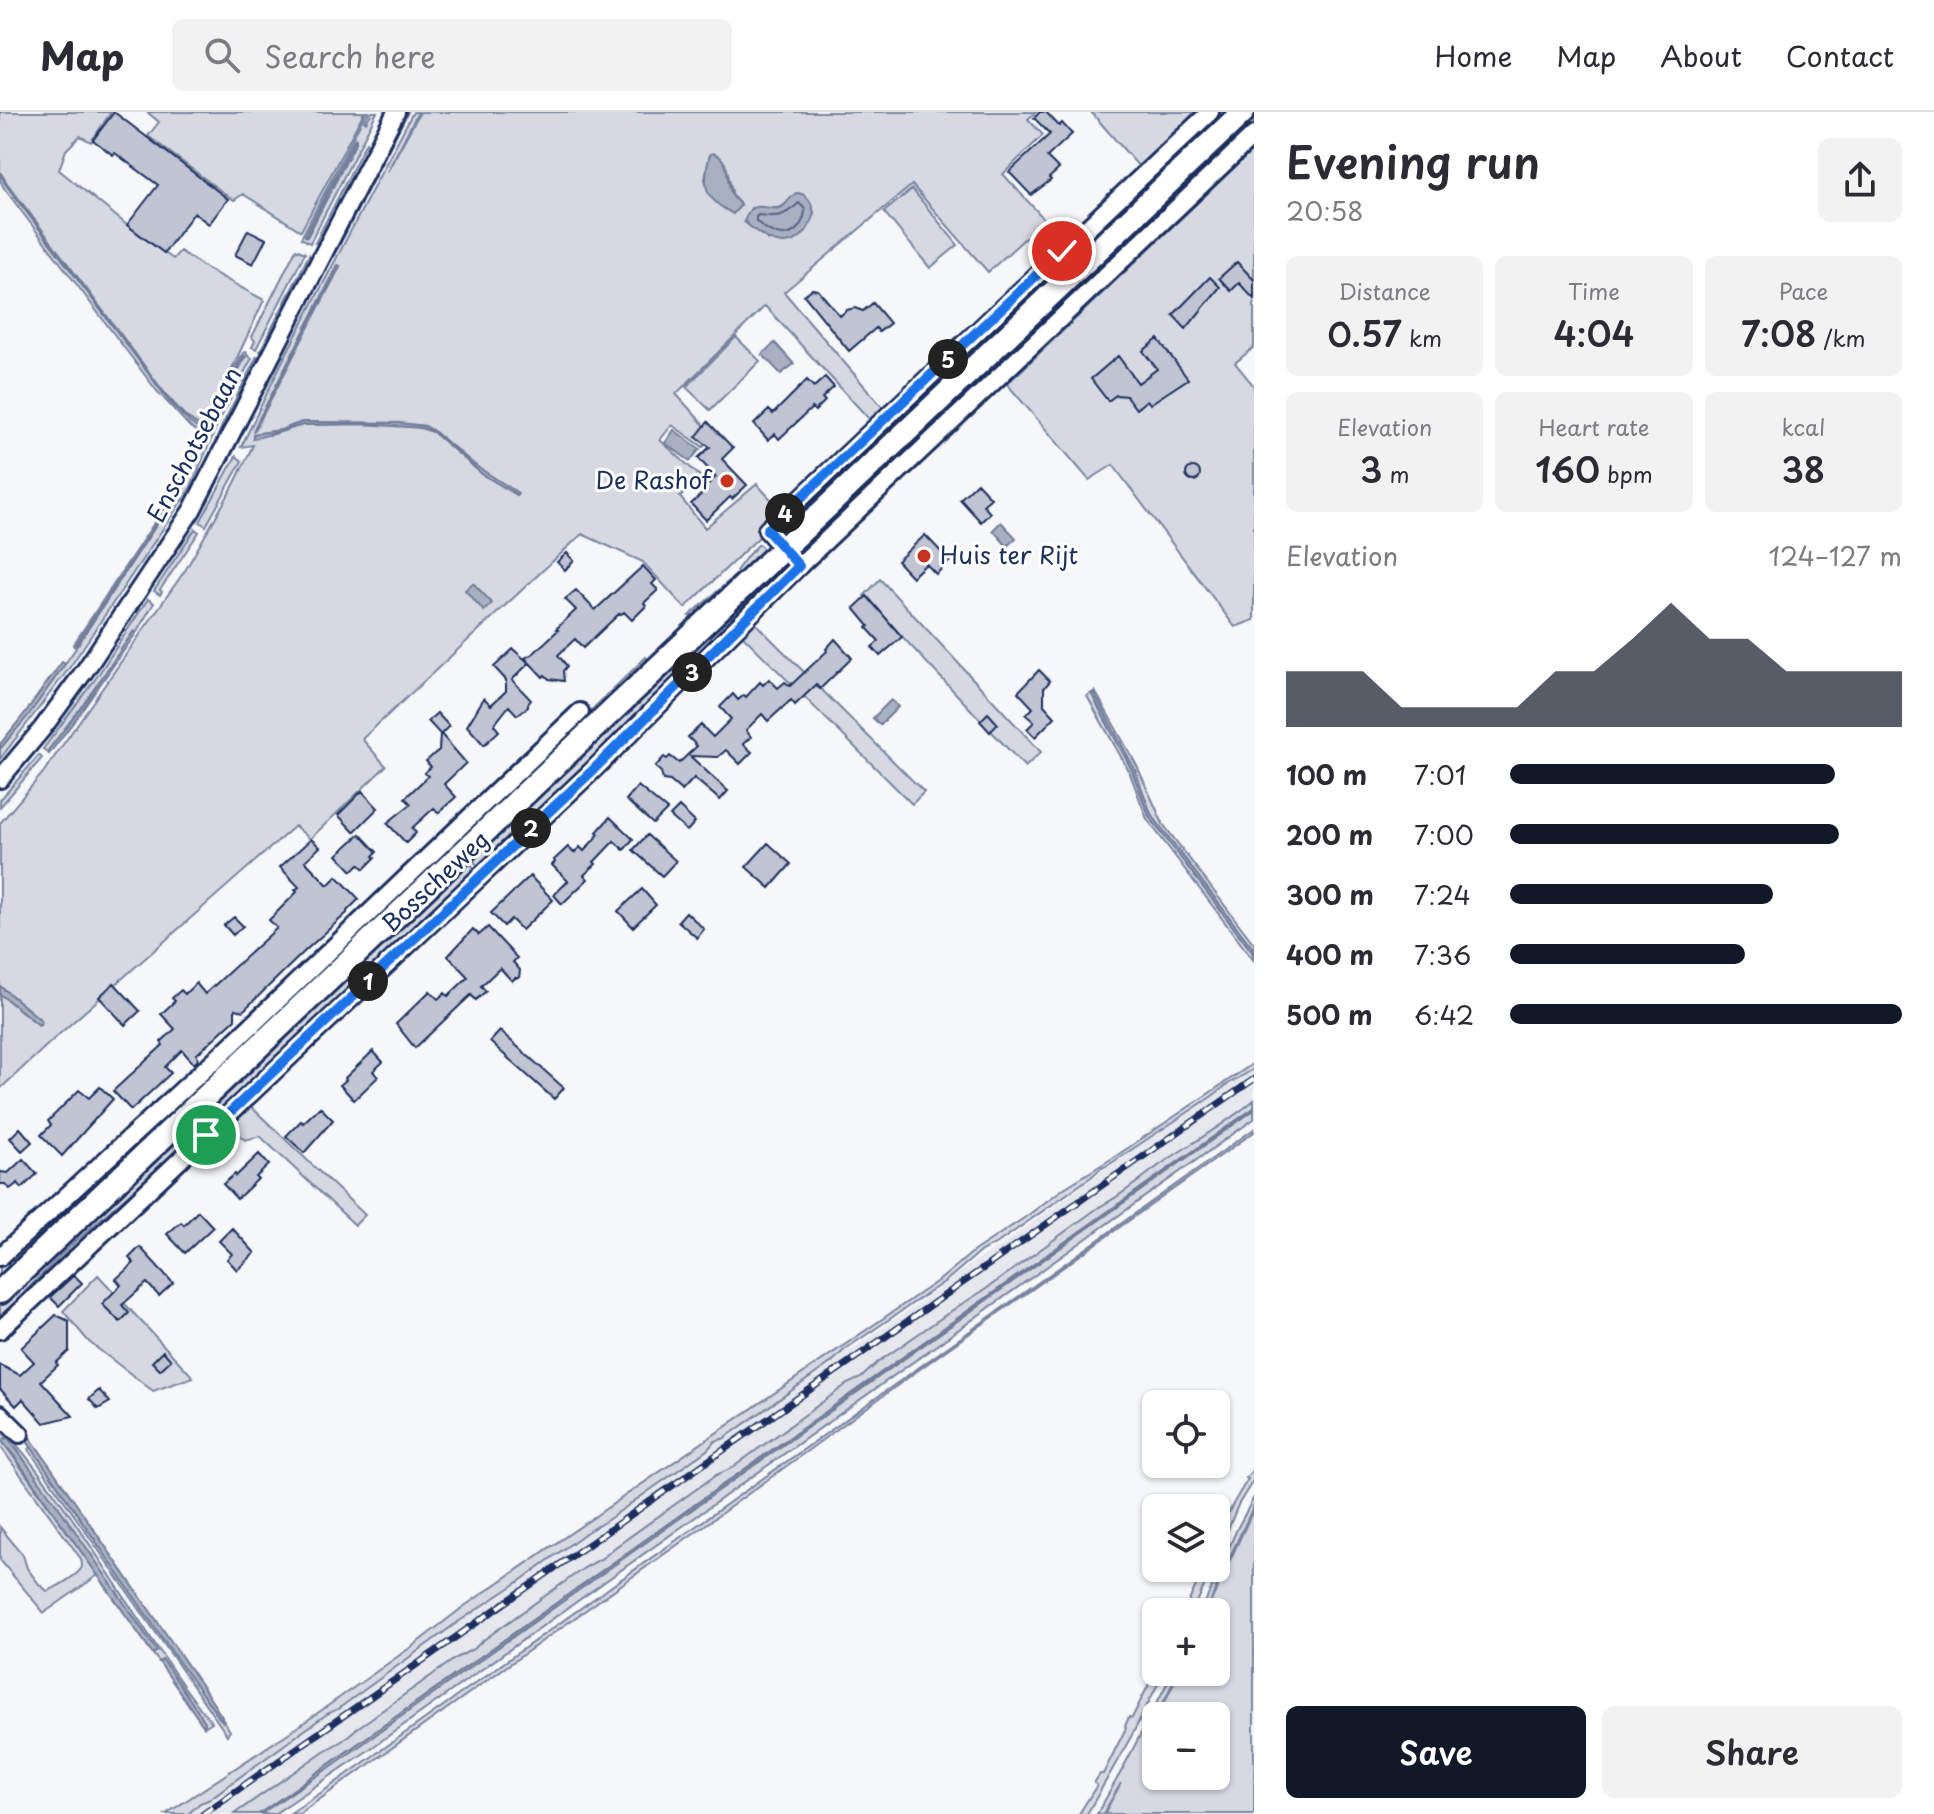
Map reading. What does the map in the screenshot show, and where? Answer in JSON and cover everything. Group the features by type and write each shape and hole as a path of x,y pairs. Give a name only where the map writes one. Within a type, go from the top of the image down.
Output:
{"main road":[{"name":"Bosscheweg","path":"0,1292 1243,112"}],"street":[{"name":"Enschotsebaan","path":"0,779 86,669 192,510 396,112"},
{"path":"799,566 767,530 1210,112"},
{"name":"Bosscheweg","path":"0,1330 591,772 799,566 1254,135"},
{"name":"Bosscheweg","path":"0,1257 232,1044 580,712"},
{"path":"462,823 478,841"},
{"path":"0,1414 20,1434"}],"shaded area":[{"path":"0,112 111,112 91,142 80,136 66,150 59,170 173,259 180,251 264,300 223,388 243,353 252,358 218,423 191,487 70,667 0,759 0,749 76,648 73,645 170,499 206,438 190,427 157,391 4,188 0,174 6,183 0,172","holes":["7,184 150,374 6,185","243,355 246,356 207,430 206,430 182,415 154,381 186,417 205,429","194,459 174,498 76,646 174,496"]},
{"path":"147,112 364,112 301,231 243,194 234,200 229,197 148,136 159,122"},
{"path":"366,112 369,112 366,122 372,112 377,112 310,243 301,238","holes":["356,139 307,237 305,235"]},
{"path":"402,112 408,112 338,248 334,243"},
{"path":"413,112 418,112 387,172 420,112 1036,112 1028,119 1043,135 1003,174 1045,220 988,272 912,185 784,292 884,409 871,421 765,306 676,394 715,437 703,447 672,425 660,440 702,478 680,497 705,528 757,484 779,508 760,536 685,608 643,562 582,534 362,739 386,766 310,839 295,826 0,1089 0,994 39,1025 42,1021 0,986 0,823 43,773 186,569 253,445 241,447","holes":["710,155 727,169 733,197 741,205 705,180","788,202 813,219 803,235 769,240 744,222 751,208","338,266 340,267 255,430","302,422 425,426 435,432 476,466 517,495 482,474 433,432 414,426 303,425 271,435 253,434 281,430"]},
{"path":"1091,112 1198,112 1140,168"},
{"path":"1216,112 1230,112 1034,299 1003,321 998,315"},
{"path":"1254,113 1254,126 1041,328 1022,351 1017,346 1041,315"},
{"path":"366,142 370,147 322,241 315,243"},
{"path":"1254,149 1254,347 1235,363 1254,386 1254,620 1235,627 1113,465 1089,480 1007,384"},
{"path":"912,189 958,245 930,268 884,212"},
{"path":"296,249 305,253 256,349 252,347 255,341 252,337"},
{"path":"334,254 234,450 230,447 327,255"},
{"path":"309,255 311,262 265,353 260,351"},
{"path":"736,337 760,361 710,410 686,387"},
{"path":"967,352 939,389 793,527 787,521"},
{"path":"257,356 262,358 196,490 88,654 85,654 195,489"},
{"path":"983,376 988,383 811,546 804,539 952,399"},
{"path":"236,456 242,461 206,526 200,522"},
{"path":"195,529 199,532 160,590 160,595 154,591"},
{"path":"759,544 763,549 762,556 697,618 689,616 738,573 736,571"},
{"path":"783,564 786,568 715,643 480,868 470,857"},
{"path":"880,579 1041,752 1025,767 864,596"},
{"path":"148,599 154,603 136,633 133,632 47,752 43,749 96,678"},
{"path":"754,622 924,792 912,804 741,634"},
{"path":"646,657 649,664 481,821 478,820"},
{"path":"1095,691 1137,766 1163,824 1254,944 1254,950 1151,814 1134,768 1094,694 1131,768 1149,816 1252,952 1254,961 1147,819 1129,771 1087,696"},
{"path":"39,755 42,758 0,807 0,800"},
{"path":"452,843 456,848 0,1280 0,1264"},
{"path":"467,860 476,870 356,983 347,974"},
{"path":"344,977 353,986 211,1122 68,1249 0,1320 0,1303"},
{"path":"1254,1063 1254,1069 1100,1169 999,1242 981,1251 947,1280 844,1350 832,1362 723,1439 715,1441 707,1450 188,1814 166,1814 302,1724 463,1607 942,1278 974,1251 1064,1188"},
{"path":"1254,1069 1254,1099 1239,1112 878,1362 861,1378 847,1384 732,1468 716,1475 475,1648 456,1658 234,1814 188,1814 707,1450 715,1441 832,1362 844,1350 851,1350 1098,1174"},
{"path":"1254,1100 1254,1108 259,1814 234,1814 456,1658 475,1648 716,1475 732,1468 847,1384 861,1378 878,1362"},
{"path":"246,1102 365,1215 355,1225 260,1136 245,1140 226,1122"},
{"path":"1254,1110 1254,1119 363,1754 274,1814 261,1814"},
{"path":"1254,1129 1254,1132 299,1814 289,1814 328,1788"},
{"path":"98,1275 193,1377 153,1391 89,1342 63,1311"},
{"path":"0,1429 49,1485 180,1681 212,1722 204,1727 205,1722 162,1660 159,1662 153,1654 157,1651 16,1448 2,1441 98,1575 44,1613 0,1560 0,1527 23,1555 27,1568 47,1591 72,1577 82,1567 81,1559 0,1446"},
{"path":"31,1446 223,1720 230,1731 227,1735 29,1450"},
{"path":"1254,1468 1254,1479 1230,1525 1230,1510"},
{"path":"1254,1497 1254,1505 1230,1556 1230,1545"},
{"path":"1254,1508 1254,1814 1104,1814 1121,1783 1103,1814 1097,1814 1142,1732 1142,1790 1230,1790 1230,1702 1165,1702 1172,1686 1230,1686 1230,1598 1213,1598 1220,1582 1230,1582 1230,1560"},
{"path":"1198,1582 1206,1582 1199,1598 1190,1598"},
{"path":"1214,1582 1218,1582 1212,1598 1207,1598"},
{"path":"1148,1686 1157,1686 1149,1702 1142,1702 1142,1715 1087,1814 1079,1814 1097,1785 1094,1783 1103,1774 1129,1717 1132,1718"},
{"path":"1166,1686 1171,1686 1164,1702 1157,1702"}],"water":[{"path":"355,139 356,142 305,236"},
{"path":"713,153 723,160 732,195 741,205 733,214 716,202 707,190 707,165"},
{"path":"0,172 170,400 186,417 205,429 245,355 204,433 190,423 169,401 4,182"},
{"path":"796,193 808,199 814,213 799,238 783,243 774,241 744,221 753,208 782,207"},
{"path":"340,266 253,432 255,427"},
{"path":"775,343 794,364 781,374 762,354"},
{"path":"302,422 425,426 435,432 476,466 518,493 482,474 433,432 423,428 363,424 303,425 253,439 253,434 281,430"},
{"path":"674,430 700,449 690,461 665,443"},
{"path":"199,451 174,498 75,645 174,496"},
{"path":"1001,522 1016,538 1007,546 993,530"},
{"path":"473,583 492,603 484,611 465,590"},
{"path":"134,631 136,633 49,754 47,752"},
{"path":"62,662 65,664 28,716 0,749 0,744"},
{"path":"1094,693 1134,768 1151,814 1254,954 1149,816 1131,768 1092,695"},
{"path":"891,700 898,707 880,725 873,718"},
{"path":"0,986 42,1021 39,1025 0,994"},
{"path":"1254,1108 329,1768 259,1814"},
{"path":"30,1437 204,1689 222,1721 27,1441"},
{"path":"8,1438 157,1651 153,1654 1,1440"},
{"path":"163,1660 205,1722 204,1727 159,1662"}],"building":[{"path":"114,112 228,199 209,224 194,213 164,253 127,225 158,185 93,140"},
{"path":"1040,112 1046,112 1059,126 1062,123 1072,134 1047,157 1059,169 1049,178 1051,180 1031,195 1009,172 1050,134 1034,118"},
{"path":"248,230 266,239 253,264 235,255"},
{"path":"1237,262 1254,280 1254,299 1239,283 1231,291 1219,278"},
{"path":"1210,277 1220,287 1186,329 1173,315"},
{"path":"812,289 818,290 840,316 855,308 863,311 873,303 890,323 879,332 876,328 849,351 804,295"},
{"path":"1158,339 1188,379 1150,404 1147,400 1136,409 1126,396 1116,395 1108,401 1091,379 1118,356 1138,383 1157,369 1143,351"},
{"path":"825,377 834,387 822,398 825,401 815,411 812,408 779,439 775,434 768,440 754,424 769,410 773,414 807,380 814,387"},
{"name":"De Rashof","path":"708,422 733,448 722,459 747,485 706,520 691,504 716,477 698,458 710,447 696,437"},
{"path":"1193,467 1200,474 1193,481 1186,474"},
{"path":"977,483 991,498 983,505 990,513 981,522 960,499"},
{"name":"Huis ter Rijt","path":"925,535 950,561 936,574 926,564 912,577 897,561"},
{"path":"567,553 574,561 565,570 557,562"},
{"path":"643,566 656,580 652,584 658,590 632,620 624,612 619,614 583,648 575,639 558,655 567,666 563,671 564,681 543,677 525,658 534,653 576,610 565,599 576,590 595,610"},
{"path":"867,596 902,637 880,656 872,647 879,641 854,608"},
{"path":"835,639 852,658 820,689 816,685 795,705 791,700 768,721 762,714 746,730 751,737 743,744 752,752 740,764 726,750 718,757 690,756 728,791 720,800 694,778 682,791 670,781 663,780 661,772 655,767 664,757 667,759 670,756 679,763 697,746 688,737 701,725 713,737 731,719 720,707 733,694 738,700 744,695 746,697 760,682 763,685 769,679 778,688 785,682 790,686 827,651"},
{"path":"513,649 529,663 512,680 531,700 528,707 517,715 509,706 494,725 499,731 484,745 467,726 484,698 491,705 506,691 506,680 494,667"},
{"path":"1039,670 1050,681 1044,688 1044,705 1055,717 1035,737 1027,729 1034,722 1026,715 1033,708 1018,692"},
{"path":"437,713 449,726 441,734 466,763 444,784 456,797 438,813 434,808 412,828 416,833 406,843 387,823 411,804 405,798 428,776 424,773 431,767 426,761 439,750 440,734 428,721"},
{"path":"988,713 998,724 990,732 980,721"},
{"path":"638,786 667,810 653,824 626,800"},
{"path":"362,791 378,808 354,832 338,815"},
{"path":"679,807 695,822 687,831 670,816"},
{"path":"610,817 633,839 624,850 614,841 584,875 588,879 562,904 554,895 568,881 552,865 554,860 568,847 574,853 580,847 584,851"},
{"path":"360,834 377,852 364,869 359,864 352,871 337,855"},
{"path":"647,835 676,861 662,876 633,850"},
{"path":"311,839 320,847 305,861 328,885 337,876 359,899 243,1011 235,1009 235,1019 197,1054 198,1060 194,1064 182,1050 165,1067 171,1073 131,1110 113,1091 163,1045 161,1042 175,1029 161,1014 175,1001 172,998 181,990 185,994 196,983 205,994 277,928 269,920 299,887 280,867"},
{"path":"768,843 791,864 770,888 746,867"},
{"path":"530,876 553,900 522,930 511,919 504,926 491,913"},
{"path":"642,889 656,905 633,927 618,911"},
{"path":"686,912 704,929 697,938 678,921"},
{"path":"234,917 243,926 233,935 224,925"},
{"path":"488,927 517,958 513,962 520,970 519,978 512,981 500,968 481,986 486,991 476,1000 471,995 415,1048 396,1024 430,991 438,999 445,993 448,996 468,977 448,956 473,929 479,935"},
{"path":"114,983 140,1011 125,1025 99,997"},
{"path":"500,1031 564,1088 554,1099 490,1042"},
{"path":"373,1051 383,1062 373,1071 378,1077 354,1100 340,1085"},
{"path":"100,1087 113,1099 62,1156 41,1135 51,1125 48,1121 79,1090 89,1098"},
{"path":"320,1107 333,1120 304,1153 286,1136"},
{"path":"20,1128 32,1142 22,1151 10,1138"},
{"path":"259,1154 269,1165 237,1199 223,1184"},
{"path":"23,1159 37,1174 22,1188 18,1183 10,1189 0,1184 0,1172 8,1173"},
{"path":"198,1211 213,1227 185,1253 167,1234 181,1222 184,1225"},
{"path":"232,1228 255,1253 237,1270 227,1259 232,1254 219,1241"},
{"path":"140,1247 173,1283 159,1296 147,1283 122,1305 129,1313 120,1322 102,1304 121,1285 116,1279 134,1263 129,1258"},
{"path":"74,1275 82,1283 59,1306 50,1297"},
{"path":"56,1315 69,1321 69,1351 41,1381 73,1416 44,1423 23,1399 16,1406 0,1389 0,1365 20,1375 34,1362 21,1348"},
{"path":"163,1351 171,1360 160,1370 152,1362"},
{"path":"99,1390 110,1402 98,1409 89,1399"}],"railway":[{"path":"203,1814 1254,1079"}],"place":[{"name":"De Rashof","path":"727,481"},
{"name":"Huis ter Rijt","path":"924,556"}],"route":[{"path":"206,1135 591,772 799,566 767,530 1062,251"}]}
